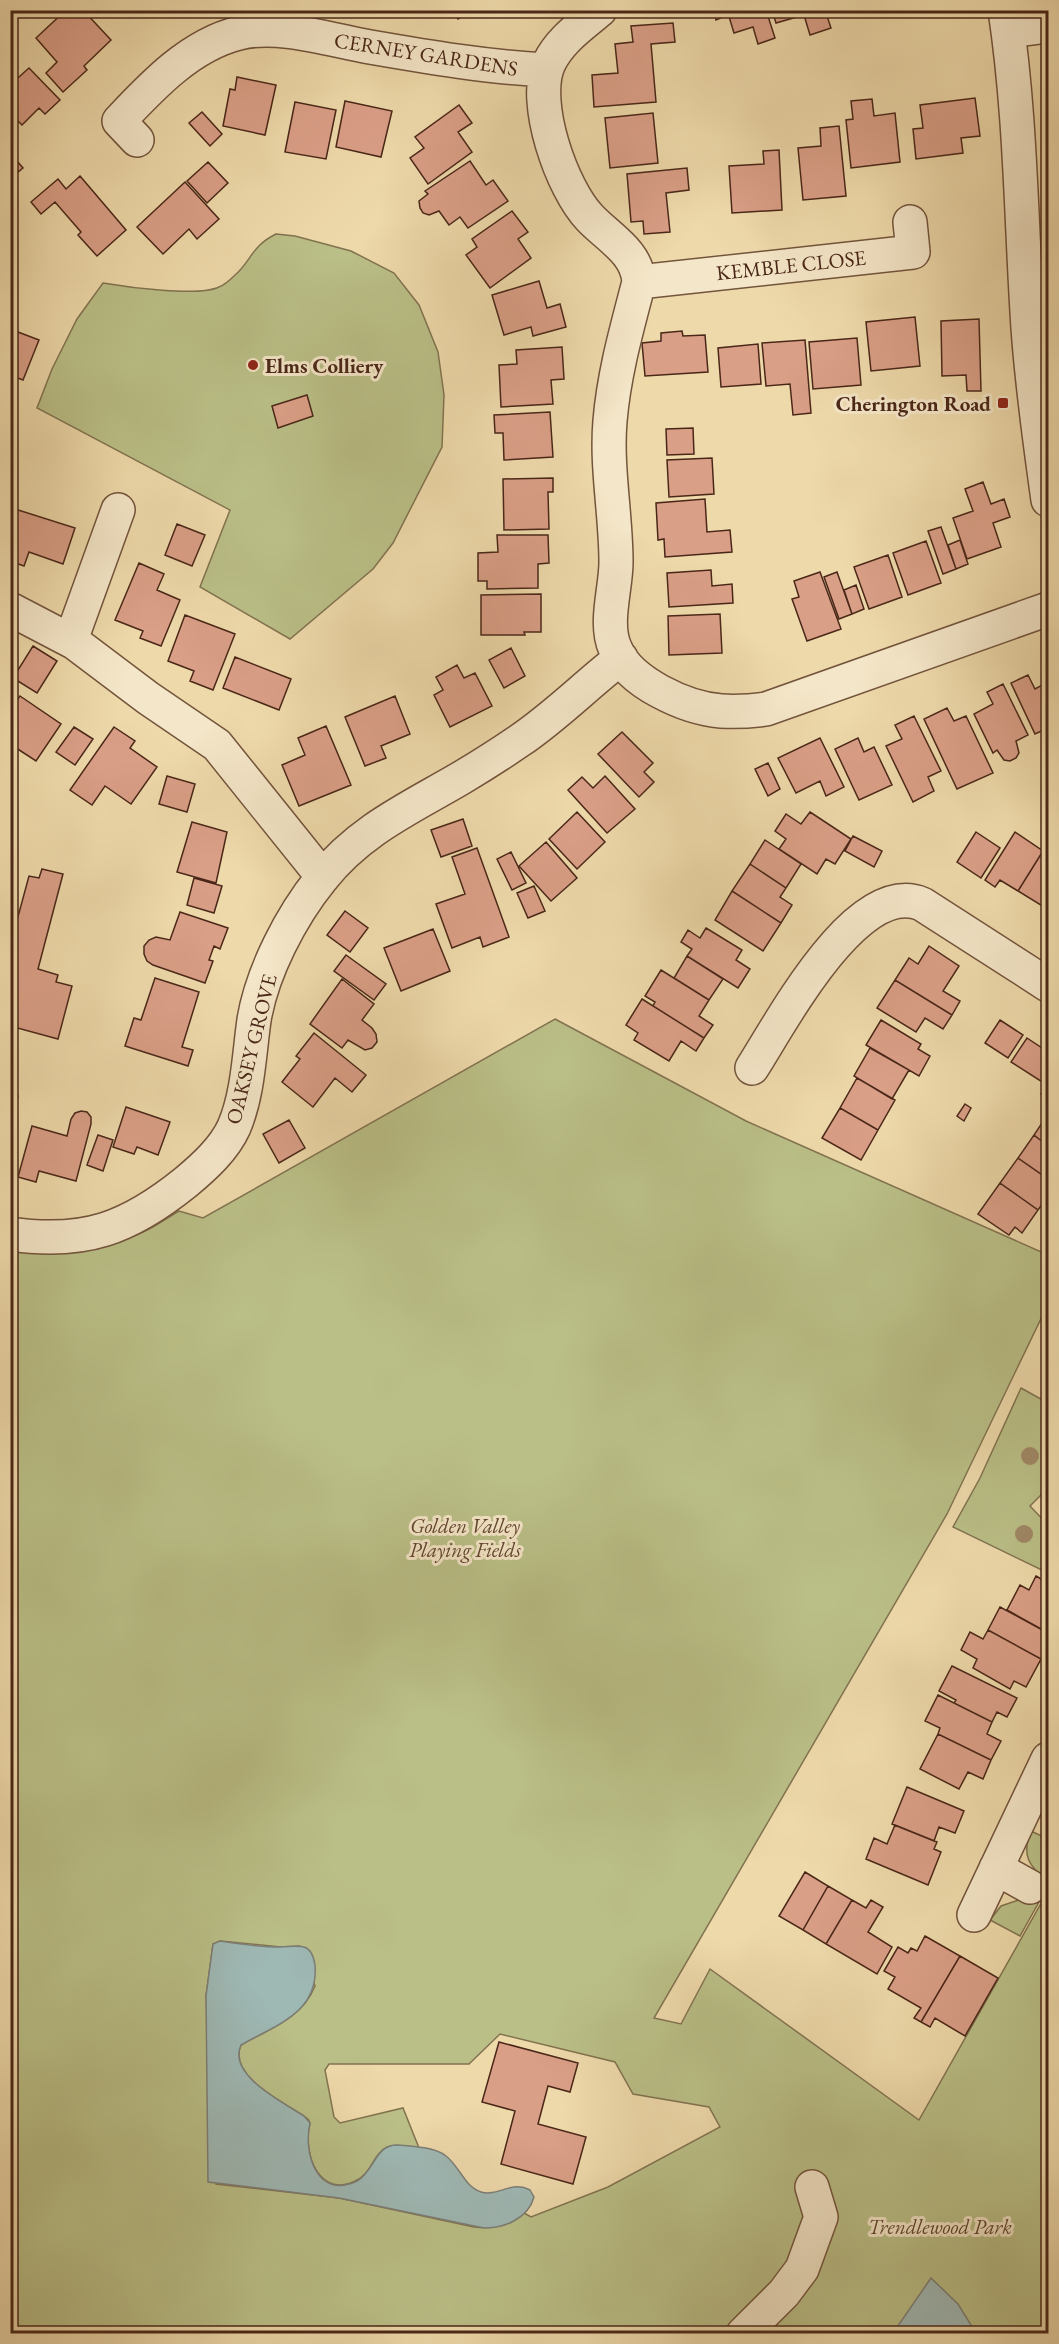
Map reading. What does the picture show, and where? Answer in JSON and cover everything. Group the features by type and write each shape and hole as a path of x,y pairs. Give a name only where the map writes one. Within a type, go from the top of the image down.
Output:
{"street":[{"path":"600,10 566,39 558,49 546,70 543,91 550,140 573,194 590,219 626,252 636,269 639,282 624,340 610,420 616,564 612,639 621,658 642,680 668,695 707,709 749,711 766,709 1048,609"},
{"name":"CERNEY GARDENS","path":"137,140 119,121 158,82 189,56 213,42 271,20 504,68 546,70"},
{"path":"1048,26 1007,21 1017,131 1028,330 1037,426 1048,500"},
{"name":"KEMBLE CLOSE","path":"639,282 913,252 910,222"},
{"path":"71,640 118,510"},
{"path":"10,609 71,640 148,699 216,745 323,877"},
{"name":"OAKSEY GROVE","path":"10,1234 60,1238 88,1235 128,1221 159,1204 200,1171 233,1130 242,1105 254,1020 265,979 306,900 323,877 348,850 388,819 461,778 520,740 544,723 621,658"},
{"path":"752,1068 810,977 842,936 872,911 896,901 905,900 922,904 1048,985"},
{"path":"974,1915 1048,1759"},
{"path":"996,1868 1030,1887"},
{"path":"743,2334 784,2293 801,2269 821,2217 812,2187"}],"green space":[{"path":"276,234 295,236 351,251 394,273 419,305 438,352 444,395 442,447 393,543 373,569 290,639 200,587 230,510 37,408 52,369 77,319 103,283 162,290 209,290 229,281 261,244"},
{"name":"Golden Valley Playing Fields","path":"555,1019 746,1121 1048,1255 1048,1304 947,1514 654,2018 681,2024 710,1969 919,2120 1048,1891 1048,2333 11,2333 10,1251 44,1252 95,1247 148,1230 179,1211 203,1218","holes":["220,1941 281,1947 300,1946 315,1986 302,2007 293,2015 241,2045 239,2057 243,2068 262,2089 308,2119 310,2123 309,2148 312,2160 324,2180 334,2184 345,2184 359,2179 387,2147 398,2145 419,2148 403,2108 340,2123 334,2117 325,2070 329,2064 469,2064 500,2034 615,2062 633,2094 709,2107 720,2127 608,2187 531,2217 524,2213 506,2224 494,2227 474,2227 339,2198 216,2184 206,1996 213,1944"]},
{"path":"1021,1388 1048,1403 1048,1488 1030,1506 1048,1525 1048,1573 953,1527 980,1478"},
{"path":"1031,1831 1048,1839 1048,1881 1036,1871 1029,1860 1027,1847"},
{"path":"1019,1900 1039,1902 1020,1936 990,1920 1001,1906"}],"water":[{"path":"220,1941 280,1947 301,1946 309,1950 313,1957 314,1981 310,1995 302,2006 280,2024 241,2045 239,2056 242,2067 260,2087 304,2116 310,2123 308,2135 311,2160 323,2179 332,2184 343,2185 357,2181 363,2177 379,2154 390,2146 423,2148 446,2156 466,2181 481,2192 487,2193 517,2187 530,2190 534,2197 526,2211 507,2224 484,2228 339,2198 208,2182 206,1996 213,1944"},
{"path":"931,2278 958,2304 976,2333 893,2333"}],"building":[{"path":"66,10 83,10 111,40 84,66 87,70 63,92 46,73 57,62 36,38"},
{"path":"141,10 203,10 203,13 141,16"},
{"path":"314,10 350,10 350,13"},
{"path":"453,10 473,10 458,19"},
{"path":"713,10 723,10 725,16 716,20"},
{"path":"727,10 766,10 775,38 758,44 753,27 734,33"},
{"path":"772,10 825,10 831,28 810,35 804,15 776,23"},
{"path":"834,10 854,10 835,16"},
{"path":"673,23 675,42 651,44 656,102 594,107 592,75 618,73 615,44 633,42 631,26"},
{"path":"29,68 60,100 45,114 39,108 22,125 16,119 10,124 10,85"},
{"path":"237,77 276,85 265,135 223,126 230,89 235,90"},
{"path":"975,98 980,136 961,138 963,153 916,159 913,129 923,128 920,105"},
{"path":"872,99 874,116 895,113 900,162 851,168 846,120 853,119 851,101"},
{"path":"345,101 392,111 381,157 336,147"},
{"path":"295,102 336,110 326,159 285,152"},
{"path":"459,105 472,123 458,132 472,152 428,184 410,158 424,148 415,137"},
{"path":"1048,105 1048,131 1045,106"},
{"path":"202,112 222,134 210,146 189,123"},
{"path":"653,113 658,163 610,168 605,118"},
{"path":"839,126 846,196 803,200 798,148 821,146 820,128"},
{"path":"779,150 782,210 732,213 729,166 764,164 763,151"},
{"path":"10,153 23,168 10,179"},
{"path":"470,161 486,185 493,180 508,201 468,228 460,217 449,225 439,211 429,215 423,213 419,201 428,194 425,191"},
{"path":"208,162 228,183 207,203 187,181"},
{"path":"687,168 689,190 666,193 670,232 644,234 643,221 631,222 627,174"},
{"path":"80,176 126,230 97,256 78,235 81,232 55,202 41,214 31,202 58,179 66,189"},
{"path":"185,182 219,219 197,239 189,229 163,254 137,227"},
{"path":"512,211 528,232 518,239 531,258 490,288 466,255 477,247 472,239"},
{"path":"539,281 547,308 560,304 566,327 533,336 531,327 504,335 492,295"},
{"path":"915,317 920,366 871,371 866,322"},
{"path":"979,319 981,391 967,391 966,375 942,376 941,321"},
{"path":"10,329 39,340 23,380 10,375"},
{"path":"682,331 683,336 705,335 708,372 645,376 642,343 661,341 661,333"},
{"path":"857,338 861,385 813,389 809,342"},
{"path":"805,340 811,413 793,415 790,384 766,386 762,343"},
{"path":"758,344 761,384 721,387 718,348"},
{"path":"562,347 564,379 551,380 553,404 501,407 499,365 517,364 516,350"},
{"path":"307,395 313,416 278,428 272,406"},
{"path":"550,412 553,457 504,460 503,433 495,433 494,415"},
{"path":"693,428 694,454 667,455 666,429"},
{"path":"712,458 714,494 669,497 667,460"},
{"path":"553,478 553,492 548,492 549,529 504,530 503,479"},
{"path":"983,482 991,504 1004,499 1010,517 993,523 1001,547 967,559 953,518 973,511 965,489"},
{"path":"705,499 707,532 730,530 732,552 665,557 664,539 658,540 656,503"},
{"path":"15,509 75,528 63,564 29,552 24,566 10,561 10,523"},
{"path":"177,524 205,535 192,566 165,555"},
{"path":"941,527 956,569 943,574 928,531"},
{"path":"497,535 548,535 549,563 538,564 538,588 487,589 487,581 478,581 478,553 498,552"},
{"path":"960,540 968,564 956,569 948,545"},
{"path":"926,541 941,583 908,595 893,553"},
{"path":"888,555 902,597 869,609 854,567"},
{"path":"139,563 164,574 157,590 180,600 161,646 140,638 143,631 115,620"},
{"path":"711,570 712,586 732,584 733,603 669,607 667,573"},
{"path":"820,572 841,629 807,641 792,599 799,597 794,581"},
{"path":"837,572 852,614 839,619 824,577"},
{"path":"856,585 864,609 852,614 844,590"},
{"path":"541,594 541,632 524,632 525,635 481,635 481,595"},
{"path":"720,614 722,653 669,655 668,616"},
{"path":"185,615 235,634 213,690 190,681 194,671 168,661"},
{"path":"33,646 57,661 37,693 13,678"},
{"path":"511,648 525,676 504,688 489,660"},
{"path":"235,657 291,679 279,710 223,688"},
{"path":"457,665 464,678 475,673 492,706 450,727 434,695 443,690 436,677"},
{"path":"1028,675 1035,689 1048,682 1048,728 1035,734 1011,683"},
{"path":"1003,684 1028,735 1016,741 1019,753 1010,761 1004,760 997,750 993,753 974,714 993,704 987,692"},
{"path":"20,696 61,724 36,761 10,744 10,709"},
{"path":"395,696 410,734 381,746 386,758 365,766 345,717"},
{"path":"947,708 954,721 966,716 993,773 957,789 924,719"},
{"path":"914,716 941,771 928,777 934,791 913,802 886,746 902,739 895,725"},
{"path":"326,726 351,785 299,806 282,765 305,755 298,738"},
{"path":"74,727 93,739 75,765 56,752"},
{"path":"114,727 135,741 130,748 157,767 131,804 105,786 92,805 70,790"},
{"path":"622,732 653,763 644,772 654,782 639,797 598,754"},
{"path":"820,738 844,787 826,796 820,781 796,793 778,758"},
{"path":"858,738 864,752 874,747 892,785 859,800 835,749"},
{"path":"768,763 780,789 768,796 755,769"},
{"path":"167,776 195,784 187,812 159,804"},
{"path":"605,776 635,809 607,833 568,790 582,777 593,788"},
{"path":"577,812 605,842 577,869 549,839"},
{"path":"810,812 851,839 835,864 826,859 817,874 779,849 786,839 775,831 786,814 801,824"},
{"path":"463,819 472,846 441,857 431,830"},
{"path":"192,822 227,832 216,883 177,872"},
{"path":"976,832 1000,848 981,878 957,862"},
{"path":"1015,832 1043,851 1018,891 1000,880 995,887 985,880"},
{"path":"853,836 882,851 874,867 845,851"},
{"path":"765,840 801,864 786,888 750,864"},
{"path":"546,842 577,878 551,901 519,866"},
{"path":"477,848 509,937 483,947 480,937 452,948 436,904 465,894 452,857"},
{"path":"1043,851 1048,854 1048,900 1044,907 1018,891"},
{"path":"511,852 526,883 512,890 497,859"},
{"path":"750,864 786,888 780,897 792,905 781,923 732,891"},
{"path":"42,869 63,874 38,969 58,975 56,982 72,986 58,1039 10,1026 10,946 29,876 39,878"},
{"path":"194,878 222,886 214,913 187,905"},
{"path":"534,886 545,911 528,918 517,893"},
{"path":"732,891 781,923 763,951 715,920"},
{"path":"345,911 368,928 350,952 327,935"},
{"path":"180,912 228,928 220,949 214,946 209,960 213,961 205,983 153,965 147,961 144,954 144,946 149,940 156,937 170,940"},
{"path":"706,928 742,950 736,960 750,969 738,988 687,956 692,949 681,942 688,930 700,938"},
{"path":"433,929 450,971 401,991 384,948"},
{"path":"929,946 959,966 943,991 960,1001 952,1015 895,980 909,958 918,964"},
{"path":"346,955 386,984 374,1000 334,971"},
{"path":"687,956 723,979 709,1000 674,978"},
{"path":"661,970 709,1000 699,1016 713,1025 704,1038 653,1006 655,1002 645,996"},
{"path":"155,978 199,992 182,1047 193,1050 188,1066 125,1046 134,1018 141,1020"},
{"path":"342,979 374,1004 362,1020 376,1034 377,1042 372,1048 365,1050 348,1040 342,1048 310,1024"},
{"path":"895,980 952,1015 943,1029 925,1018 916,1032 877,1008"},
{"path":"642,999 704,1038 696,1051 681,1041 669,1061 634,1040 638,1033 626,1025"},
{"path":"881,1020 921,1044 918,1049 930,1056 919,1076 866,1045"},
{"path":"1000,1020 1023,1035 1008,1058 985,1043"},
{"path":"314,1033 366,1075 352,1092 335,1078 313,1107 282,1082 300,1059 296,1056"},
{"path":"1027,1038 1048,1052 1047,1085 1011,1062"},
{"path":"870,1048 909,1070 892,1099 854,1076"},
{"path":"857,1078 895,1100 878,1130 840,1108"},
{"path":"1048,1082 1048,1099 1041,1094"},
{"path":"10,1094 18,1096 10,1120"},
{"path":"965,1104 971,1108 964,1121 957,1116"},
{"path":"126,1107 170,1122 158,1155 137,1147 134,1154 113,1147"},
{"path":"840,1108 878,1130 861,1160 822,1138"},
{"path":"87,1112 91,1117 91,1124 76,1181 39,1171 36,1182 18,1177 32,1126 67,1136 71,1119 75,1113"},
{"path":"1048,1114 1048,1146 1034,1135"},
{"path":"289,1120 305,1148 279,1163 263,1134"},
{"path":"98,1135 113,1140 103,1171 87,1165"},
{"path":"1034,1135 1048,1146 1048,1179 1018,1158"},
{"path":"1018,1158 1048,1179 1048,1196 1038,1210 1000,1183"},
{"path":"1000,1183 1038,1210 1022,1233 1015,1227 1009,1235 978,1214"},
{"path":"1036,1576 1048,1583 1048,1619 1043,1630 1007,1610 1020,1585 1029,1590"},
{"path":"1000,1607 1048,1633 1048,1645 1041,1659 988,1630"},
{"path":"988,1630 1041,1659 1026,1687 1014,1681 1010,1689 973,1668 977,1659 961,1650 970,1632 983,1639"},
{"path":"952,1666 1017,1698 1007,1717 997,1712 992,1722 954,1703 956,1700 939,1691"},
{"path":"938,1695 992,1722 987,1734 1001,1741 991,1760 938,1734 940,1728 925,1721"},
{"path":"938,1734 991,1760 983,1779 968,1772 959,1789 920,1769"},
{"path":"907,1787 964,1811 955,1833 939,1827 934,1841 892,1824"},
{"path":"895,1825 937,1842 934,1849 941,1852 928,1885 866,1859 874,1838 887,1844"},
{"path":"805,1872 828,1886 803,1930 779,1916"},
{"path":"828,1886 852,1900 826,1944 803,1930"},
{"path":"852,1900 866,1908 871,1900 883,1907 868,1932 892,1947 877,1974 826,1944"},
{"path":"925,1936 960,1956 921,2022 914,2018 921,2008 888,1989 895,1977 884,1971 898,1947 908,1953 911,1948 917,1951"},
{"path":"960,1956 998,1978 965,2036 935,2018 930,2027 921,2022"},
{"path":"499,2042 578,2063 570,2092 548,2086 538,2124 586,2137 573,2184 501,2164 515,2111 482,2102"}],"place":[{"name":"Elms Colliery","path":"253,365"},
{"name":"Cherington Road","path":"1003,403"}],"park label":[{"name":"Trendlewood Park","path":"940,2226"}]}
